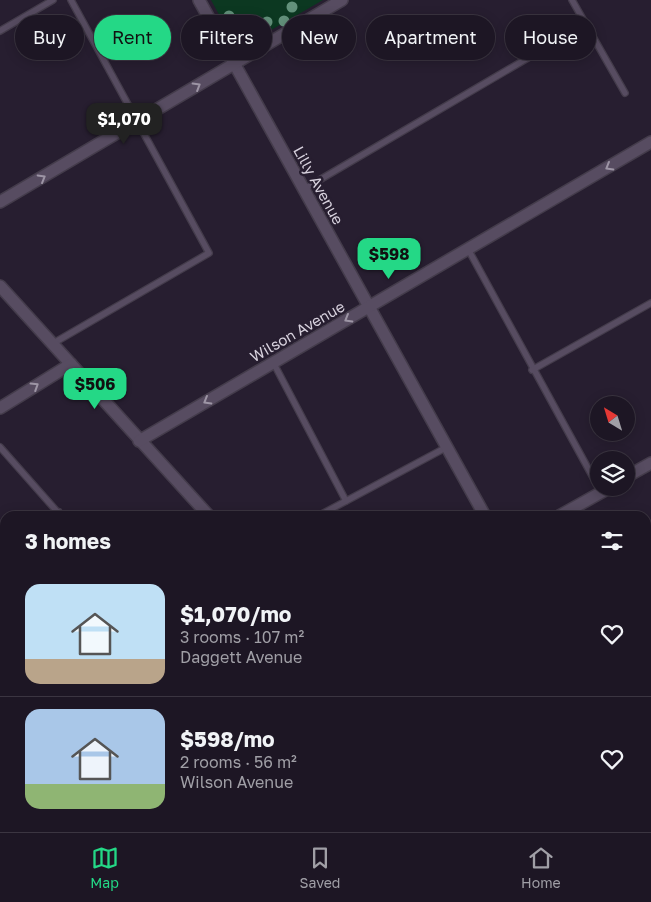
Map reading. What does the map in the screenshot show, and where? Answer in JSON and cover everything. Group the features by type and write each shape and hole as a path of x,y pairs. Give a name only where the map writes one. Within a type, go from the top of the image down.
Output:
{"street":[{"name":"Lilly Avenue","path":"200,0 482,511"},
{"path":"0,202 342,0"},
{"name":"Wilson Avenue","path":"140,440 651,142"},
{"path":"0,286 204,511"},
{"path":"0,408 71,364"},
{"path":"635,473 651,463"},
{"path":"568,511 594,496"}],"lane":[{"path":"0,31 53,0"},
{"path":"52,344 209,253 71,0"},
{"path":"572,0 581,15"},
{"path":"596,42 625,93"},
{"path":"304,189 524,60"},
{"path":"468,249 532,370 590,465"},
{"path":"532,370 651,303"},
{"path":"273,362 346,501"},
{"path":"0,447 57,511"},
{"path":"327,511 446,448"}],"green space":[{"path":"211,0 323,0 297,15 282,15 282,24 272,30 272,15 219,15"}]}
